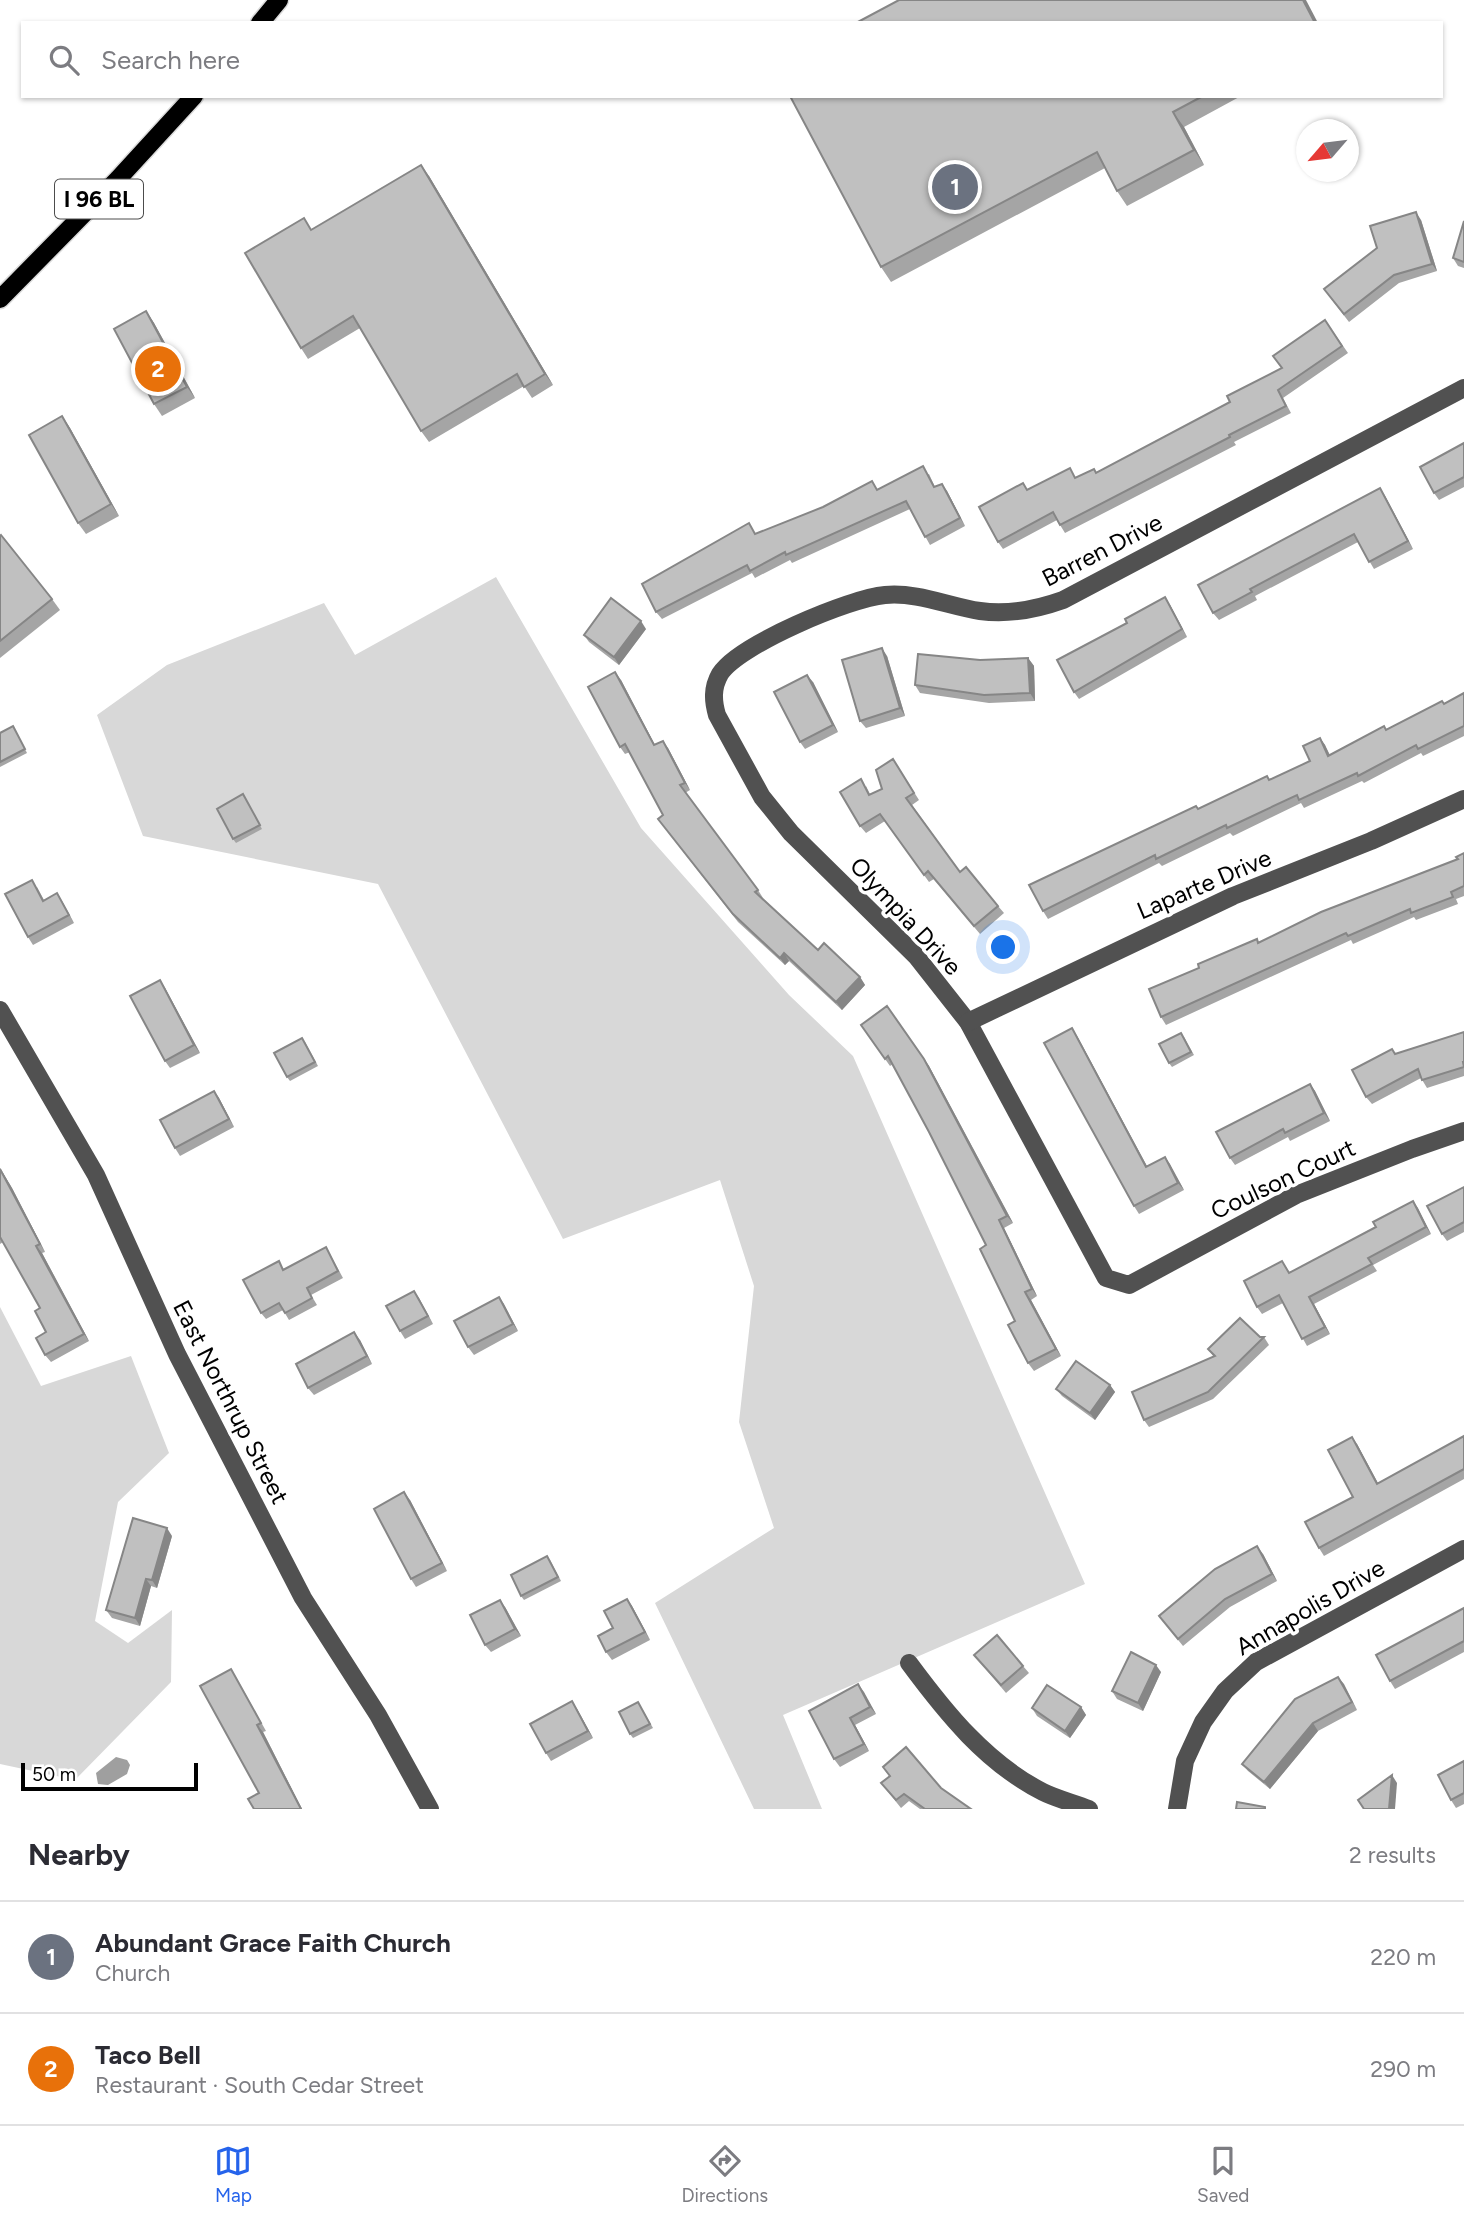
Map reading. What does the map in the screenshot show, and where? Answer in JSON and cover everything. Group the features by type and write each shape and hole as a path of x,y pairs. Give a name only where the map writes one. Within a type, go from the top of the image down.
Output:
{"main road":[{"path":"262,21 279,0"},
{"name":"I 96 BL","path":"0,299 118,179 192,98"}],"street":[{"name":"Barren Drive","path":"714,686 732,660 826,610 857,600 886,595 913,595 978,610 1006,613 1036,610 1063,600 1464,388"},
{"name":"Olympia Drive","path":"714,686 717,715 762,797 790,833 916,956 968,1022 1107,1278 1129,1285"},
{"name":"Laparte Drive","path":"968,1022 1165,926 1464,799"},
{"name":"East Northrup Street","path":"0,1010 96,1175 177,1354 303,1598 378,1715 430,1809"},
{"name":"Coulson Court","path":"1129,1285 1296,1195 1464,1131"},
{"name":"Annapolis Drive","path":"1177,1809 1185,1761 1203,1722 1226,1691 1256,1662 1464,1549"},
{"path":"909,1663 947,1714 975,1743 1043,1792 1089,1809"}],"shaded area":[{"path":"496,577 641,828 789,995 853,1056 1085,1584 783,1715 822,1809 754,1809 655,1603 774,1528 739,1422 754,1286 720,1180 563,1239 378,884 143,836 97,715 167,665 324,603 355,655"},
{"path":"0,1307 41,1386 131,1356 169,1453 118,1502 95,1621 128,1643 172,1610 171,1682 75,1780 0,1764"},
{"path":"116,1757 127,1760 130,1765 127,1774 108,1785 98,1784 96,1773"}],"building":[{"path":"899,0 1303,0 1314,21 860,21"},
{"path":"791,98 1199,98 1173,112 1194,150 1117,191 1097,152 881,267"},
{"path":"421,165 545,374 524,387 517,374 421,431 353,316 301,348 245,253 304,218 311,230"},
{"path":"1416,212 1432,264 1394,275 1344,314 1324,289 1377,248 1370,226"},
{"path":"1464,221 1464,262 1453,258"},
{"path":"146,311 187,387 154,404 114,329"},
{"path":"1325,320 1342,346 1278,390 1286,406 1060,525 1053,512 998,542 979,507 1023,483 1027,490 1070,468 1075,478 1094,469 1096,473 1230,402 1227,396 1282,368 1273,356"},
{"path":"62,416 111,504 78,523 29,435"},
{"path":"1464,443 1464,477 1434,493 1420,467"},
{"path":"923,466 934,487 942,484 960,518 925,537 906,501 786,555 785,552 750,571 747,565 656,612 642,584 749,523 755,534 823,507 872,481 877,490"},
{"path":"1380,488 1408,541 1369,562 1354,534 1250,589 1252,592 1213,613 1198,585"},
{"path":"0,536 52,599 0,641"},
{"path":"1165,597 1182,629 1074,692 1057,660 1127,623 1125,619"},
{"path":"611,598 641,621 614,657 584,635"},
{"path":"882,648 900,708 860,721 842,660"},
{"path":"918,654 980,660 1028,658 1030,693 984,695 915,685"},
{"path":"615,672 654,745 663,741 685,783 680,785 758,890 755,892 818,950 824,943 860,977 836,1002 784,953 780,958 733,914 658,819 663,815 625,744 620,747 588,687"},
{"path":"807,675 833,725 800,742 774,692"},
{"path":"1464,693 1464,726 1418,749 1416,745 1358,776 1357,773 1299,800 1297,795 1156,859 1155,855 1043,911 1029,885 1196,806 1198,809 1267,776 1269,780 1310,761 1303,746 1320,738 1328,756 1384,726 1386,730 1442,701 1444,704"},
{"path":"13,726 25,749 0,762 0,733"},
{"path":"893,759 914,793 906,798 960,872 966,867 998,906 974,926 928,871 924,875 880,814 860,826 840,792 861,779 869,795 882,789 876,770"},
{"path":"243,794 260,825 233,839 217,809"},
{"path":"1464,853 1464,886 1451,892 1453,897 1411,913 1410,909 1348,936 1346,933 1161,1017 1149,989 1199,968 1198,964 1257,939 1258,943 1321,912 1458,859 1456,857"},
{"path":"32,880 43,901 57,893 69,915 28,937 5,894"},
{"path":"160,980 194,1045 165,1061 130,996"},
{"path":"887,1006 924,1059 1007,1216 999,1220 1032,1289 1025,1292 1056,1349 1028,1363 1008,1325 1015,1321 980,1249 986,1245 888,1056 885,1059 861,1025"},
{"path":"1072,1028 1146,1167 1165,1157 1178,1183 1134,1206 1044,1043"},
{"path":"1464,1032 1464,1067 1422,1080 1418,1069 1366,1097 1352,1070 1392,1049 1395,1054"},
{"path":"1181,1033 1191,1052 1169,1063 1159,1044"},
{"path":"302,1038 315,1062 287,1077 274,1053"},
{"path":"1310,1084 1324,1113 1285,1133 1283,1129 1230,1158 1216,1132"},
{"path":"214,1091 229,1119 175,1148 160,1120"},
{"path":"0,1169 40,1244 36,1246 84,1334 45,1355 36,1338 46,1332 35,1311 40,1308 0,1237"},
{"path":"1464,1187 1464,1222 1442,1234 1427,1206"},
{"path":"1413,1201 1426,1227 1368,1258 1372,1264 1309,1297 1325,1327 1302,1339 1279,1295 1257,1307 1244,1281 1282,1261 1289,1273 1376,1227 1373,1222"},
{"path":"326,1247 338,1271 307,1288 312,1298 285,1313 279,1303 261,1313 243,1280 279,1261 283,1270"},
{"path":"414,1291 428,1316 400,1331 386,1306"},
{"path":"499,1297 513,1324 468,1347 454,1321"},
{"path":"1240,1318 1260,1337 1264,1337 1208,1392 1144,1420 1132,1392 1215,1356 1208,1349"},
{"path":"354,1332 367,1356 308,1388 296,1364"},
{"path":"1076,1361 1110,1385 1090,1413 1056,1389"},
{"path":"1464,1436 1464,1469 1319,1548 1305,1522 1353,1497 1328,1450 1352,1437 1377,1484"},
{"path":"404,1492 442,1563 411,1579 374,1509"},
{"path":"133,1518 167,1528 152,1580 146,1579 135,1618 106,1610"},
{"path":"1257,1546 1272,1574 1225,1599 1178,1639 1159,1616 1215,1569"},
{"path":"547,1556 558,1577 521,1596 511,1575"},
{"path":"627,1599 645,1632 606,1652 598,1636 613,1628 604,1611"},
{"path":"500,1600 515,1629 485,1645 470,1615"},
{"path":"1464,1608 1464,1641 1390,1681 1376,1655"},
{"path":"997,1635 1023,1666 1001,1685 974,1655"},
{"path":"1131,1652 1156,1665 1138,1703 1112,1691"},
{"path":"231,1669 261,1723 257,1725 301,1809 254,1809 248,1799 259,1793 200,1686"},
{"path":"1338,1677 1352,1702 1313,1723 1264,1782 1242,1764 1295,1699"},
{"path":"858,1684 870,1707 850,1718 864,1744 834,1759 809,1711"},
{"path":"1047,1685 1081,1707 1065,1731 1032,1708"},
{"path":"572,1701 588,1731 546,1753 530,1724"},
{"path":"638,1702 650,1724 630,1734 619,1712"},
{"path":"906,1747 941,1788 971,1809 925,1809 904,1794 896,1800 881,1783 890,1776 883,1767"},
{"path":"1464,1761 1464,1793 1451,1800 1438,1775"},
{"path":"1392,1775 1389,1809 1364,1809 1358,1800"},
{"path":"1237,1802 1265,1807 1265,1809 1236,1809"}],"place":[{"name":"Abundant Grace Faith Church","path":"955,187"},
{"name":"Taco Bell","path":"158,369"}]}
